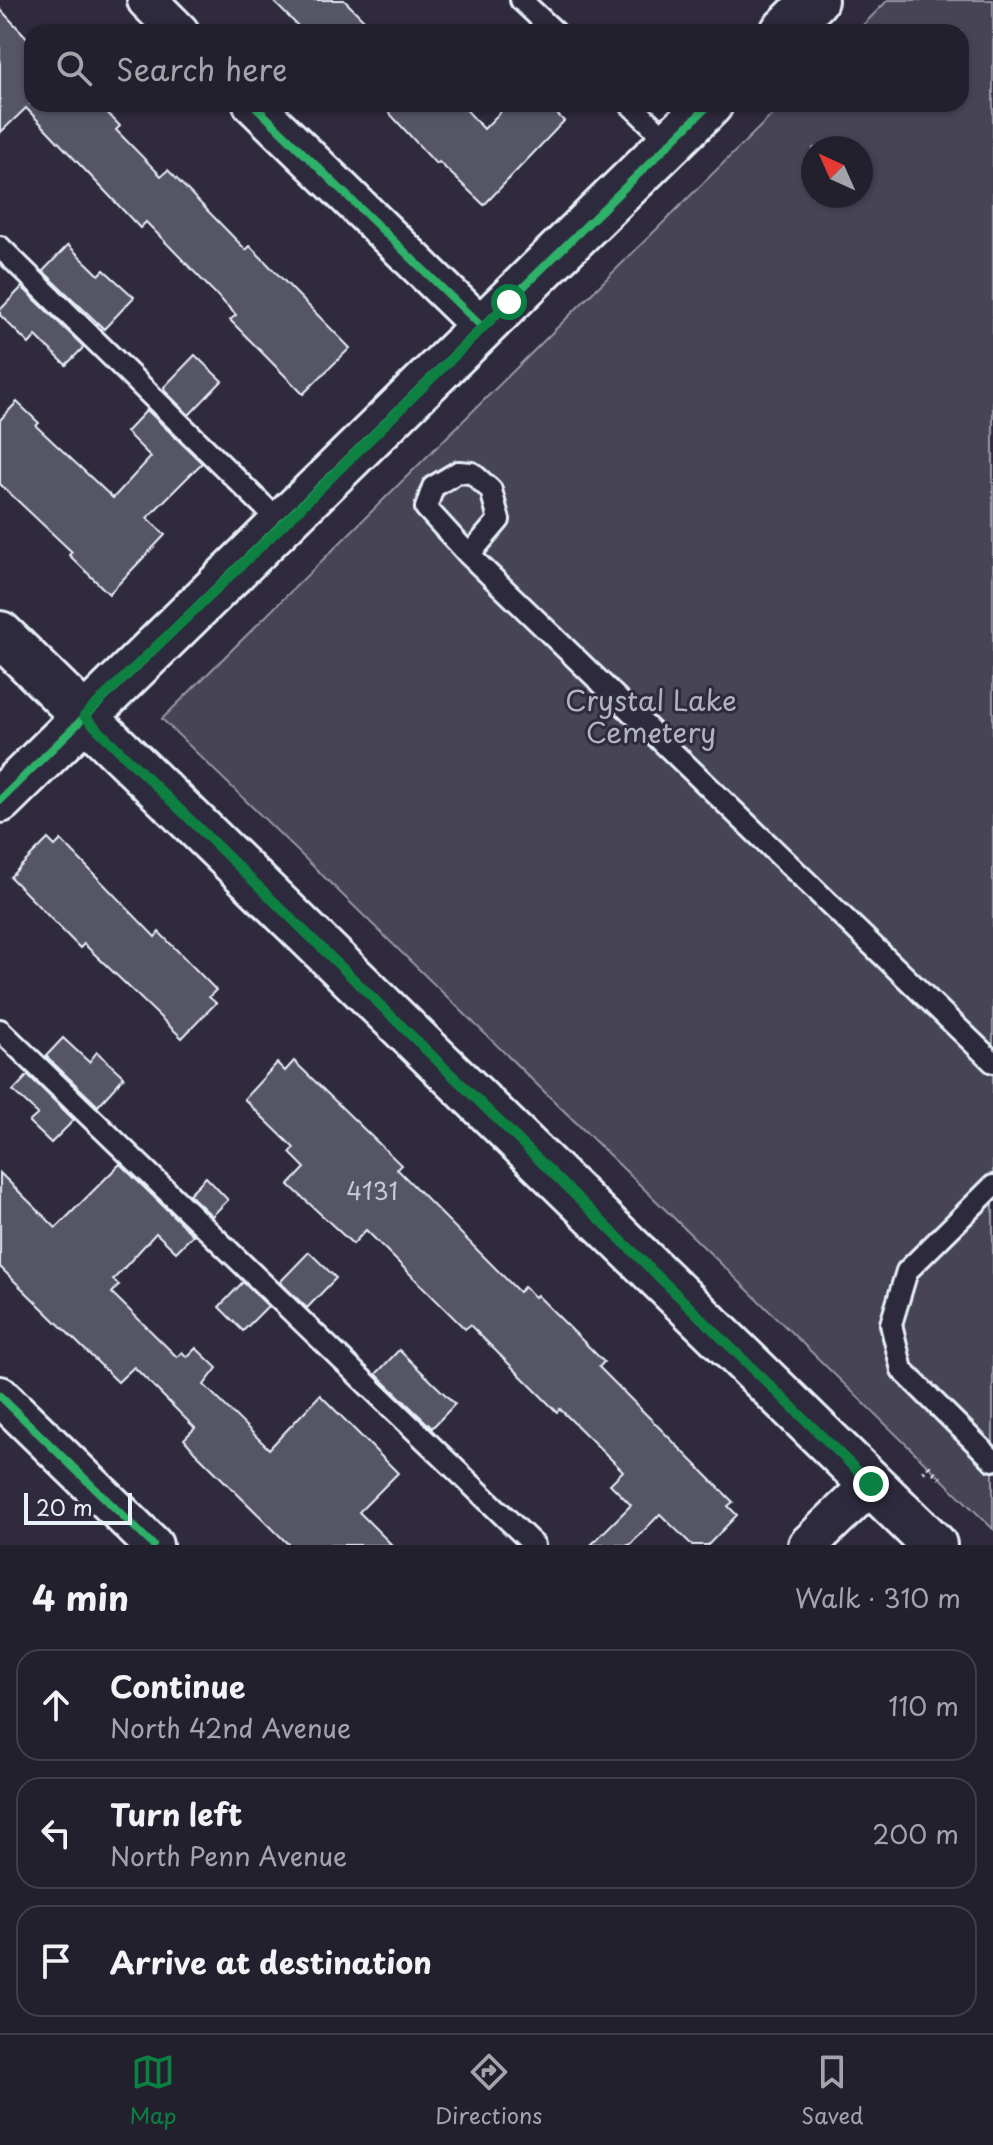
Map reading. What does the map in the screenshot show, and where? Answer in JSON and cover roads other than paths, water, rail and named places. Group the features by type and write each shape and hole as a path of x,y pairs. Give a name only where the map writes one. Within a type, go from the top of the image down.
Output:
{"main road":[{"path":"791,24 815,0"},
{"path":"0,800 702,112"},
{"path":"0,634 934,1545"}],"street":[{"path":"147,0 171,24"},
{"path":"261,112 482,327"},
{"path":"0,1396 153,1545"},
{"path":"808,1545 871,1484"}],"lane":[{"path":"521,0 546,24"},
{"path":"638,112 670,143"},
{"path":"0,247 283,525"},
{"path":"469,555 993,1062"},
{"path":"0,1030 534,1545"},
{"path":"993,1186 907,1271 891,1324 902,1370 993,1460"}],"park label":[{"name":"Crystal Lake Cemetery","path":"651,717"}]}
